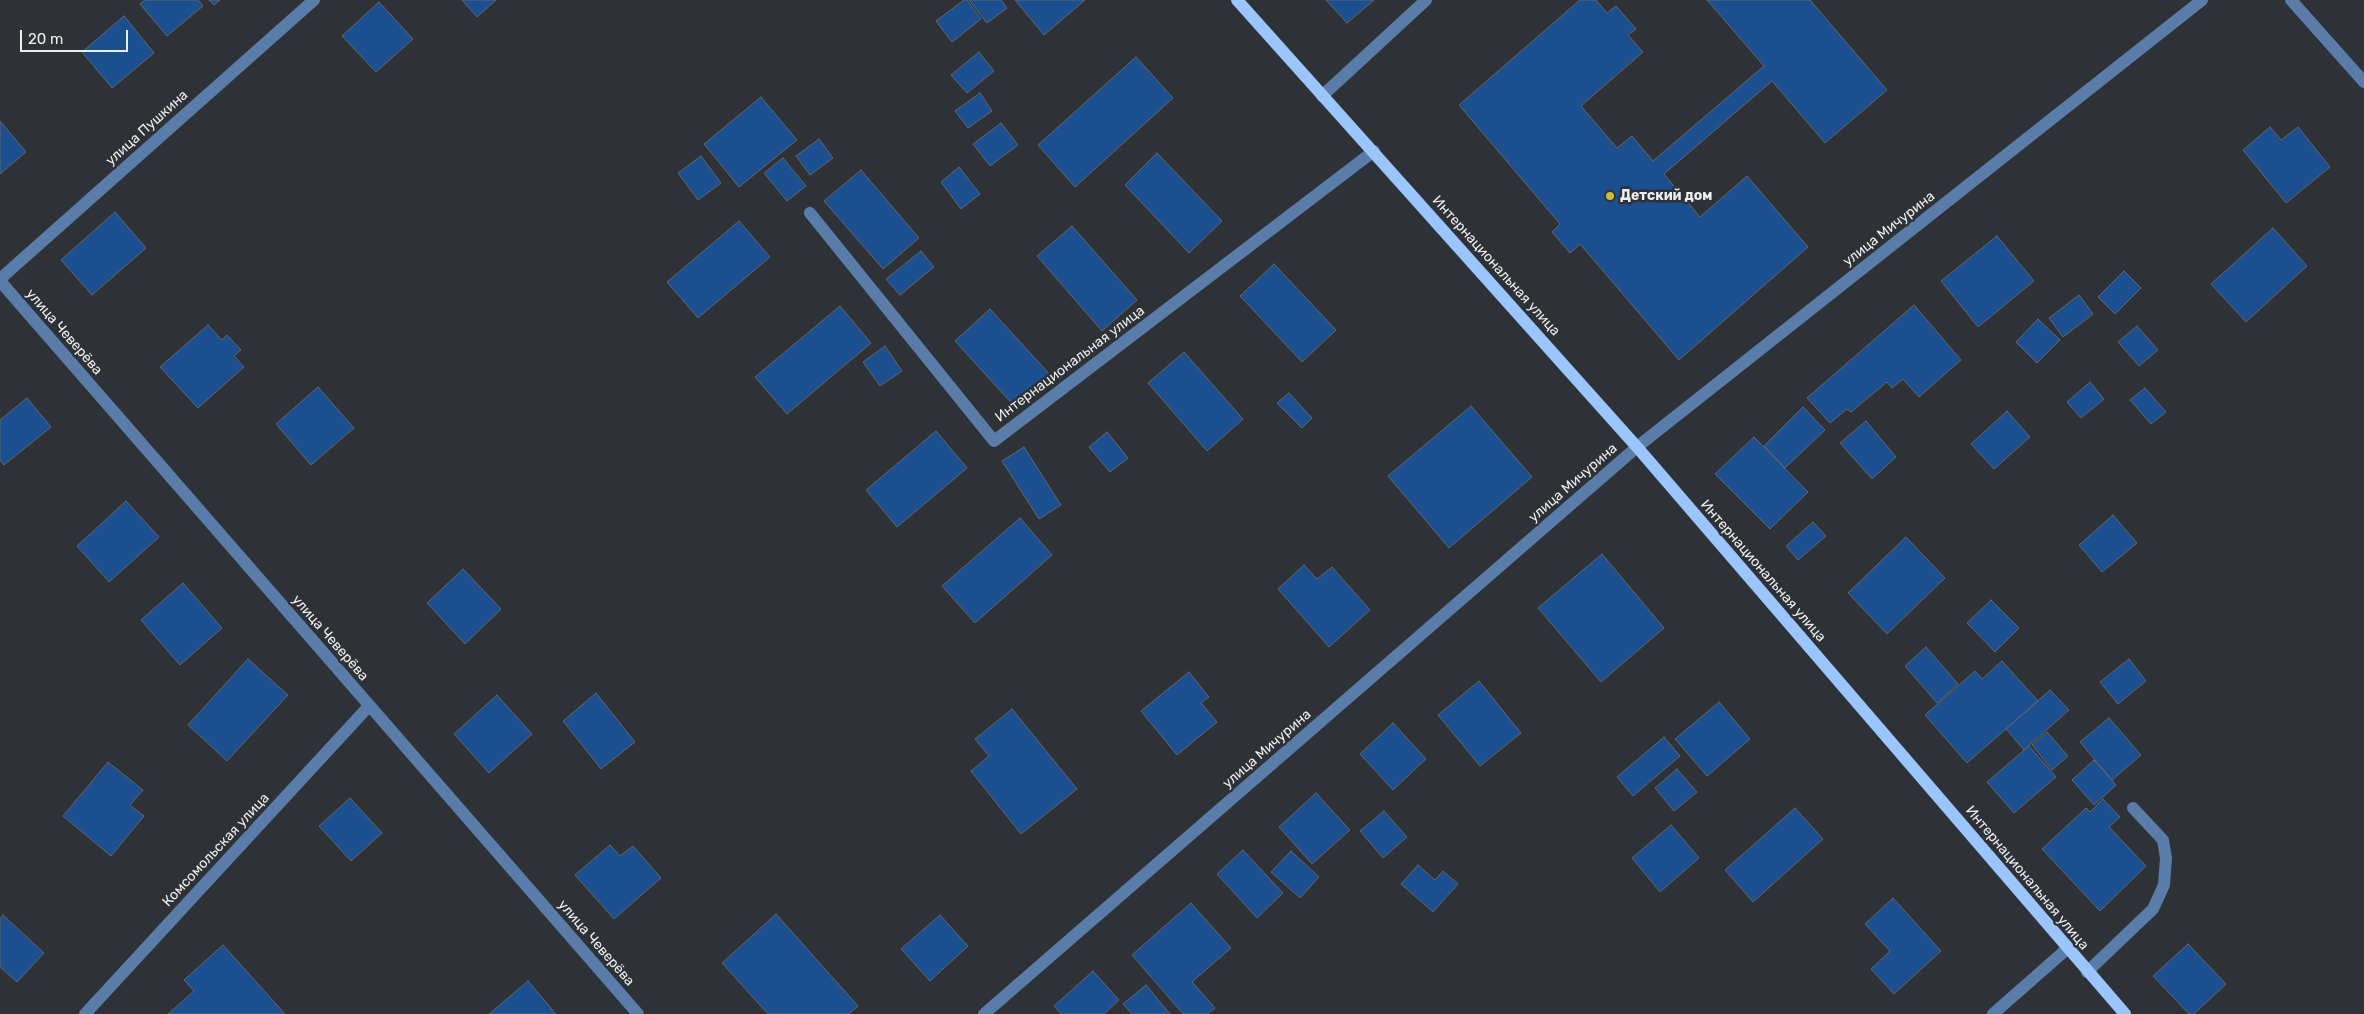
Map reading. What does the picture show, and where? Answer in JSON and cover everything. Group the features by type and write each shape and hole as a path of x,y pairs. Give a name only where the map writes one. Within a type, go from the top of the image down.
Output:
{"main road":[{"name":"Интернациональная улица","path":"1237,0 1638,447 2125,1014"}],"street":[{"name":"улица Пушкина","path":"0,280 314,0"},
{"path":"1322,96 1426,0"},
{"name":"улица Мичурина","path":"984,1014 1638,447 2202,0"},
{"path":"2291,0 2364,82"},
{"name":"Интернациональная улица","path":"810,213 994,441 1374,151"},
{"name":"улица Чеверёва","path":"0,280 638,1014"},
{"name":"Комсомольская улица","path":"85,1014 369,706"},
{"path":"2087,972 2153,909 2164,885 2166,858 2163,840 2133,808"},
{"path":"1993,1014 2068,948"}],"building":[{"path":"145,0 198,0 203,6 167,36 140,4"},
{"path":"209,0 220,0 214,5"},
{"path":"462,0 496,0 477,17"},
{"path":"964,0 967,0 981,19 952,42 936,21"},
{"path":"969,0 1001,0 1007,8 987,23"},
{"path":"1015,0 1085,0 1044,35"},
{"path":"1326,0 1374,0 1347,23"},
{"name":"Детский дом","path":"1580,0 1596,0 1607,13 1616,6 1636,29 1628,35 1643,52 1581,106 1617,148 1632,136 1653,161 1764,66 1707,0 1810,0 1887,90 1825,143 1772,81 1664,174 1700,217 1747,176 1808,247 1679,360 1580,244 1570,253 1552,232 1560,224 1459,105"},
{"path":"379,2 413,39 376,72 342,36"},
{"path":"124,16 154,53 112,88 82,52"},
{"path":"979,52 994,71 967,93 951,75"},
{"path":"1136,57 1173,98 1075,187 1038,145"},
{"path":"980,93 992,111 968,128 955,111"},
{"path":"761,97 797,140 739,187 704,144"},
{"path":"0,121 26,152 0,174"},
{"path":"1001,123 1018,145 990,166 973,144"},
{"path":"2270,127 2281,140 2298,127 2330,167 2286,203 2243,150"},
{"path":"819,139 833,158 810,175 796,156"},
{"path":"1157,153 1222,221 1189,253 1125,185"},
{"path":"701,156 721,183 698,200 678,173"},
{"path":"783,158 806,186 787,201 764,173"},
{"path":"959,167 980,194 961,209 941,182"},
{"path":"861,170 919,238 883,269 824,201"},
{"path":"115,212 146,248 92,295 61,260"},
{"path":"739,221 770,257 698,318 667,282"},
{"path":"1072,226 1137,300 1102,331 1037,256"},
{"path":"2273,228 2307,266 2246,322 2211,284"},
{"path":"1997,236 2034,281 1978,327 1941,281"},
{"path":"921,251 934,267 900,295 886,279"},
{"path":"1274,264 1336,330 1302,362 1240,296"},
{"path":"2124,271 2141,288 2115,314 2098,297"},
{"path":"2079,295 2093,314 2063,337 2049,318"},
{"path":"1914,305 1961,360 1919,397 1903,379 1892,388 1887,382 1851,412 1847,409 1830,423 1807,398"},
{"path":"840,306 871,343 787,414 755,377"},
{"path":"990,309 1053,378 1017,409 955,341"},
{"path":"2038,319 2060,340 2037,363 2016,342"},
{"path":"208,325 222,340 227,335 241,350 234,356 244,367 198,408 160,367"},
{"path":"2137,326 2158,350 2139,366 2118,342"},
{"path":"885,346 902,371 880,386 863,362"},
{"path":"1184,352 1243,419 1207,451 1148,383"},
{"path":"2090,382 2104,399 2081,418 2067,402"},
{"path":"318,387 354,428 311,465 276,424"},
{"path":"2145,388 2166,412 2151,424 2130,400"},
{"path":"1289,393 1312,418 1302,428 1277,403"},
{"path":"27,398 51,427 4,465 0,460 0,420"},
{"path":"1471,406 1532,477 1449,548 1388,476"},
{"path":"1803,407 1825,430 1785,468 1764,446"},
{"path":"2007,411 2030,437 1994,469 1971,444"},
{"path":"1866,421 1896,457 1872,479 1840,443"},
{"path":"936,431 967,468 897,527 866,490"},
{"path":"1107,432 1128,458 1110,472 1089,447"},
{"path":"1754,437 1808,492 1770,529 1715,474"},
{"path":"1024,447 1061,505 1039,519 1002,461"},
{"path":"126,501 159,537 109,582 77,546"},
{"path":"2113,515 2137,543 2102,572 2079,545"},
{"path":"1020,518 1052,555 975,623 942,586"},
{"path":"1813,522 1826,536 1798,560 1786,546"},
{"path":"1906,537 1945,578 1887,634 1848,593"},
{"path":"1602,554 1664,628 1601,682 1538,608"},
{"path":"1304,565 1317,579 1332,567 1370,610 1329,647 1278,589"},
{"path":"463,569 501,609 465,644 427,603"},
{"path":"183,583 222,628 180,665 141,620"},
{"path":"1991,600 2019,628 1995,652 1967,623"},
{"path":"1926,647 1958,684 1937,703 1905,666"},
{"path":"248,659 288,695 227,761 188,725"},
{"path":"2129,659 2146,681 2118,704 2100,682"},
{"path":"2002,661 2038,701 1967,763 1925,715 1975,671 1982,679"},
{"path":"1189,672 1209,697 1201,703 1217,722 1177,755 1141,711"},
{"path":"1479,681 1521,733 1480,766 1438,715"},
{"path":"2050,690 2069,710 2024,750 2006,729"},
{"path":"596,693 635,742 601,769 563,721"},
{"path":"497,695 532,734 489,773 454,734"},
{"path":"1719,702 1750,739 1707,776 1675,739"},
{"path":"1012,709 1077,789 1021,834 971,771 989,756 975,739"},
{"path":"2109,718 2141,755 2112,780 2080,742"},
{"path":"1393,723 1426,759 1393,790 1360,754"},
{"path":"2047,732 2068,756 2052,770 2032,745"},
{"path":"1664,737 1680,756 1633,796 1617,777"},
{"path":"2029,746 2056,777 2014,813 1987,782"},
{"path":"2094,760 2116,785 2094,805 2072,780"},
{"path":"108,762 143,790 130,805 144,816 111,856 63,816"},
{"path":"1677,769 1697,792 1674,811 1655,788"},
{"path":"1316,793 1350,830 1312,864 1279,827"},
{"path":"350,798 382,833 351,861 319,826"},
{"path":"2103,799 2120,817 2109,827 2146,866 2100,911 2042,849 2086,808 2090,812"},
{"path":"1795,808 1823,839 1753,902 1725,870"},
{"path":"1384,811 1407,837 1383,858 1360,831"},
{"path":"1671,825 1699,858 1660,892 1632,858"},
{"path":"610,845 620,856 633,846 661,878 614,919 575,875"},
{"path":"1243,850 1283,893 1257,918 1217,874"},
{"path":"1291,851 1319,877 1300,898 1271,872"},
{"path":"1418,865 1435,880 1443,871 1458,884 1433,912 1401,884"},
{"path":"1893,898 1941,951 1894,994 1871,969 1890,951 1865,924"},
{"path":"1191,903 1231,948 1192,982 1215,1008 1208,1014 1183,1014 1132,955"},
{"path":"776,914 858,1006 849,1014 768,1014 722,963"},
{"path":"3,915 44,953 17,982 0,967 0,919"},
{"path":"940,915 968,946 930,981 901,949"},
{"path":"2188,944 2226,984 2194,1014 2189,1014 2153,976"},
{"path":"223,945 285,1014 168,1014 194,991 184,980"},
{"path":"1093,971 1119,1000 1104,1014 1061,1014 1054,1006"},
{"path":"528,981 556,1014 489,1014"},
{"path":"1146,985 1170,1014 1132,1014 1123,1004"}],"place":[{"name":"Детский дом","path":"1610,196"}]}
